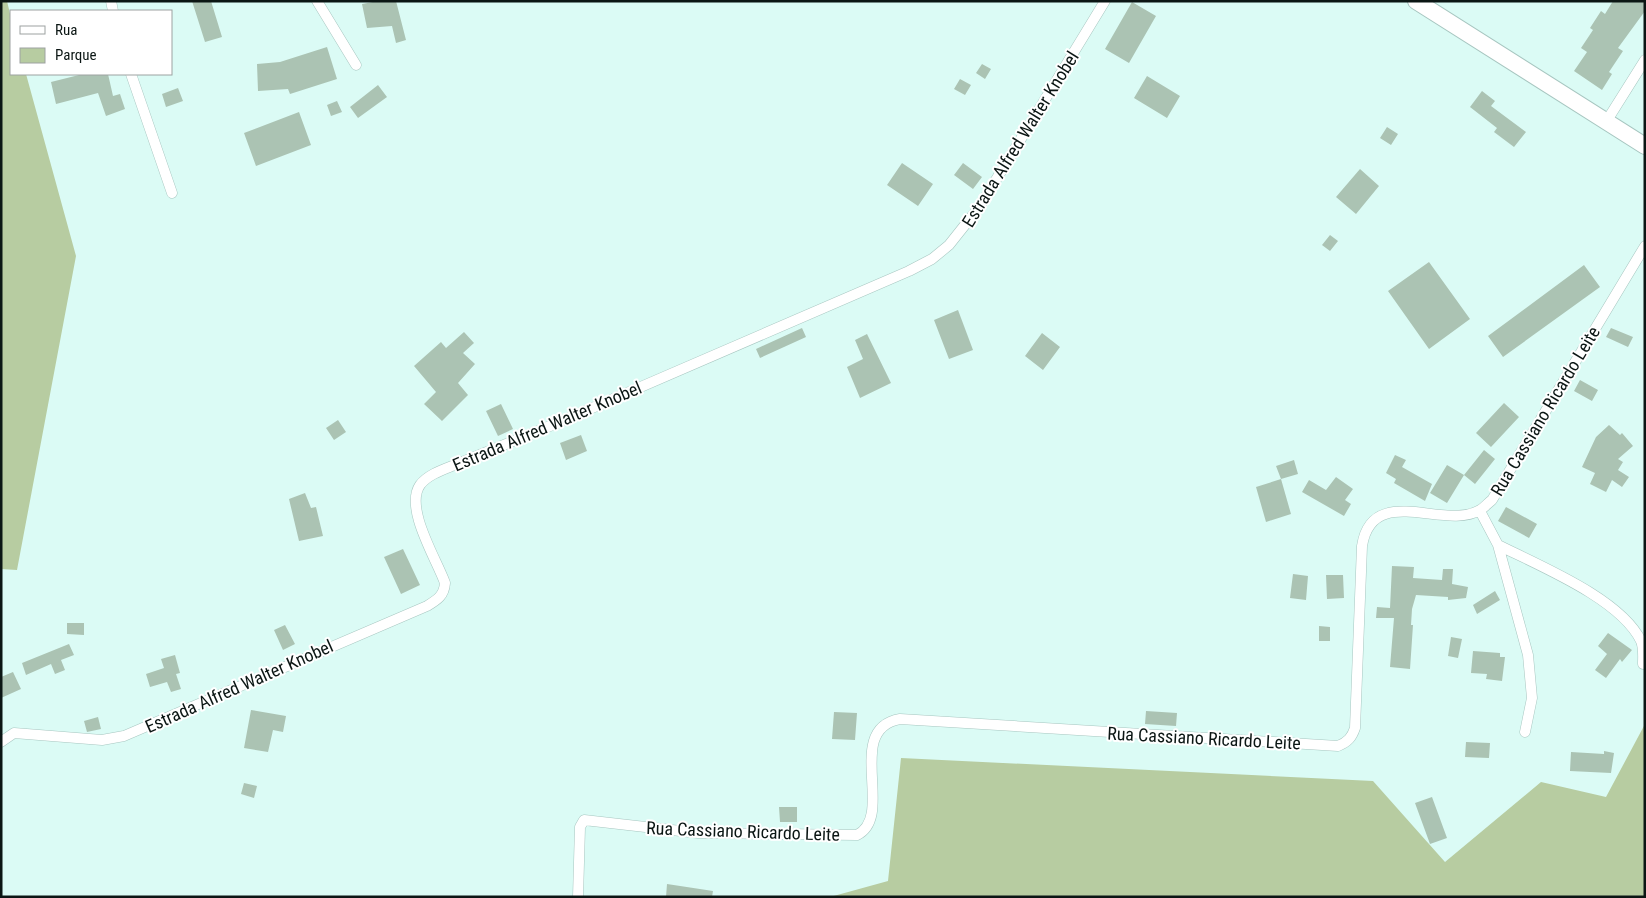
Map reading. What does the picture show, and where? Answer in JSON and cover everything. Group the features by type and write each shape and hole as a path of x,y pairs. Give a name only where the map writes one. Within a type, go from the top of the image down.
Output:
{"main road":[{"path":"1416,1 1645,146"}],"street":[{"path":"317,1 356,65"},
{"name":"Estrada Alfred Walter Knobel","path":"1,742 14,734 102,740 143,730 320,651 427,606 438,599 444,592 445,583 416,509 417,492 424,481 457,464 780,328 932,260 964,229 980,206 1105,1"},
{"path":"1606,122 1645,60"},
{"path":"131,75 172,193"},
{"name":"Rua Cassiano Ricardo Leite","path":"578,897 580,826 584,820 698,833 797,836 857,835 864,831 871,818 874,740 882,726 890,721 900,719 1338,746 1350,739 1355,728 1362,546 1364,535 1369,525 1380,516 1392,512 1466,515 1480,511 1492,500 1645,246"},
{"path":"1480,511 1498,546 1530,668 1532,698 1525,732"},
{"path":"1498,546 1603,601 1628,622 1642,643 1643,664"}],"green space":[{"path":"1,1 7,1 10,14 10,75 26,75 76,256 17,570 1,569"},
{"path":"1645,724 1645,897 830,897 888,881 901,758 1373,781 1445,862 1541,782 1606,797"}],"building":[{"path":"192,1 211,1 222,37 205,42"},
{"path":"378,1 396,1 406,40 396,43 392,26 367,28 362,4"},
{"path":"1613,1 1645,1 1645,11 1618,48 1623,51 1609,72 1612,74 1602,90 1574,71 1587,52 1581,48 1593,30 1590,28 1601,11 1605,14"},
{"path":"1132,2 1156,16 1129,63 1105,49"},
{"path":"327,47 337,79 290,94 288,89 258,91 257,64 280,62"},
{"path":"982,64 991,69 985,79 976,73"},
{"path":"79,75 108,75 113,96 120,94 125,109 106,116 98,93 56,104 51,82"},
{"path":"1147,76 1180,96 1167,118 1134,98"},
{"path":"960,79 971,85 965,95 954,89"},
{"path":"378,85 387,97 358,118 350,107"},
{"path":"178,88 183,101 166,107 162,94"},
{"path":"1482,91 1495,101 1491,106 1526,132 1514,147 1494,132 1497,128 1470,107"},
{"path":"337,101 342,112 331,116 327,105"},
{"path":"299,112 311,145 256,166 244,133"},
{"path":"1387,127 1398,134 1391,145 1380,138"},
{"path":"902,163 933,184 918,206 887,185"},
{"path":"963,163 982,177 973,189 954,175"},
{"path":"1360,169 1379,186 1356,214 1336,197"},
{"path":"1330,235 1338,241 1330,251 1322,245"},
{"path":"1429,262 1470,319 1429,349 1388,291"},
{"path":"1584,265 1600,287 1503,357 1488,336"},
{"path":"958,310 973,350 949,359 934,320"},
{"path":"802,328 806,337 760,358 756,349"},
{"path":"1611,328 1633,337 1628,347 1606,337"},
{"path":"464,332 474,343 463,353 475,364 458,383 468,395 442,421 424,404 436,392 414,366 441,342 446,348"},
{"path":"1042,333 1060,347 1043,370 1025,356"},
{"path":"867,334 891,383 860,398 847,367 863,359 855,340"},
{"path":"1580,380 1598,390 1592,401 1574,391"},
{"path":"1504,403 1519,417 1491,447 1476,433"},
{"path":"501,404 513,429 498,436 486,411"},
{"path":"338,420 346,432 334,440 326,428"},
{"path":"1609,425 1620,435 1622,433 1633,446 1618,459 1623,462 1618,470 1629,477 1622,487 1612,480 1606,492 1590,484 1595,473 1582,467 1596,437"},
{"path":"581,435 587,451 566,460 560,443"},
{"path":"1484,450 1495,459 1475,484 1464,475"},
{"path":"1395,455 1406,460 1402,467 1432,484 1425,501 1394,483 1396,479 1386,473"},
{"path":"1294,460 1298,474 1281,479 1276,466"},
{"path":"1447,465 1464,475 1447,503 1430,493"},
{"path":"1336,477 1353,489 1345,500 1351,504 1344,516 1302,492 1309,480 1326,490"},
{"path":"1281,479 1291,514 1266,522 1256,487"},
{"path":"305,493 311,508 316,507 323,536 299,541 289,499"},
{"path":"1506,507 1537,524 1529,538 1498,521"},
{"path":"403,549 420,585 401,594 384,557"},
{"path":"1392,566 1414,567 1413,578 1442,580 1443,569 1453,569 1452,584 1468,587 1466,598 1448,600 1448,597 1416,595 1412,609 1411,625 1413,625 1410,669 1390,667 1394,618 1376,618 1377,607 1390,608"},
{"path":"1293,574 1308,576 1306,600 1290,598"},
{"path":"1326,575 1343,575 1344,598 1327,599"},
{"path":"1495,591 1500,600 1477,614 1473,605"},
{"path":"67,623 84,623 84,635 67,634"},
{"path":"285,625 295,644 283,650 274,630"},
{"path":"1319,626 1330,627 1330,641 1319,641"},
{"path":"1608,633 1632,650 1622,662 1620,659 1606,678 1595,670 1607,654 1598,646"},
{"path":"1451,637 1462,639 1458,658 1448,656"},
{"path":"69,644 74,655 61,660 65,670 55,674 51,664 26,675 22,663"},
{"path":"1473,651 1500,653 1500,657 1505,657 1502,681 1486,679 1487,674 1471,673"},
{"path":"175,655 180,673 176,674 181,689 171,692 167,682 150,687 146,674 164,668 161,659"},
{"path":"13,672 21,689 1,698 1,677"},
{"path":"251,710 286,716 283,732 273,730 268,752 244,748"},
{"path":"1146,711 1177,713 1176,726 1145,724"},
{"path":"834,712 857,713 855,740 832,739"},
{"path":"98,717 101,729 87,732 84,721"},
{"path":"1466,742 1490,743 1489,758 1465,757"},
{"path":"1604,751 1614,753 1611,773 1570,771 1571,752 1604,754"},
{"path":"244,783 257,786 254,798 241,794"},
{"path":"1432,797 1447,838 1430,844 1415,803"},
{"path":"779,807 797,807 797,822 780,822"},
{"path":"667,884 713,891 712,897 666,897"}]}
